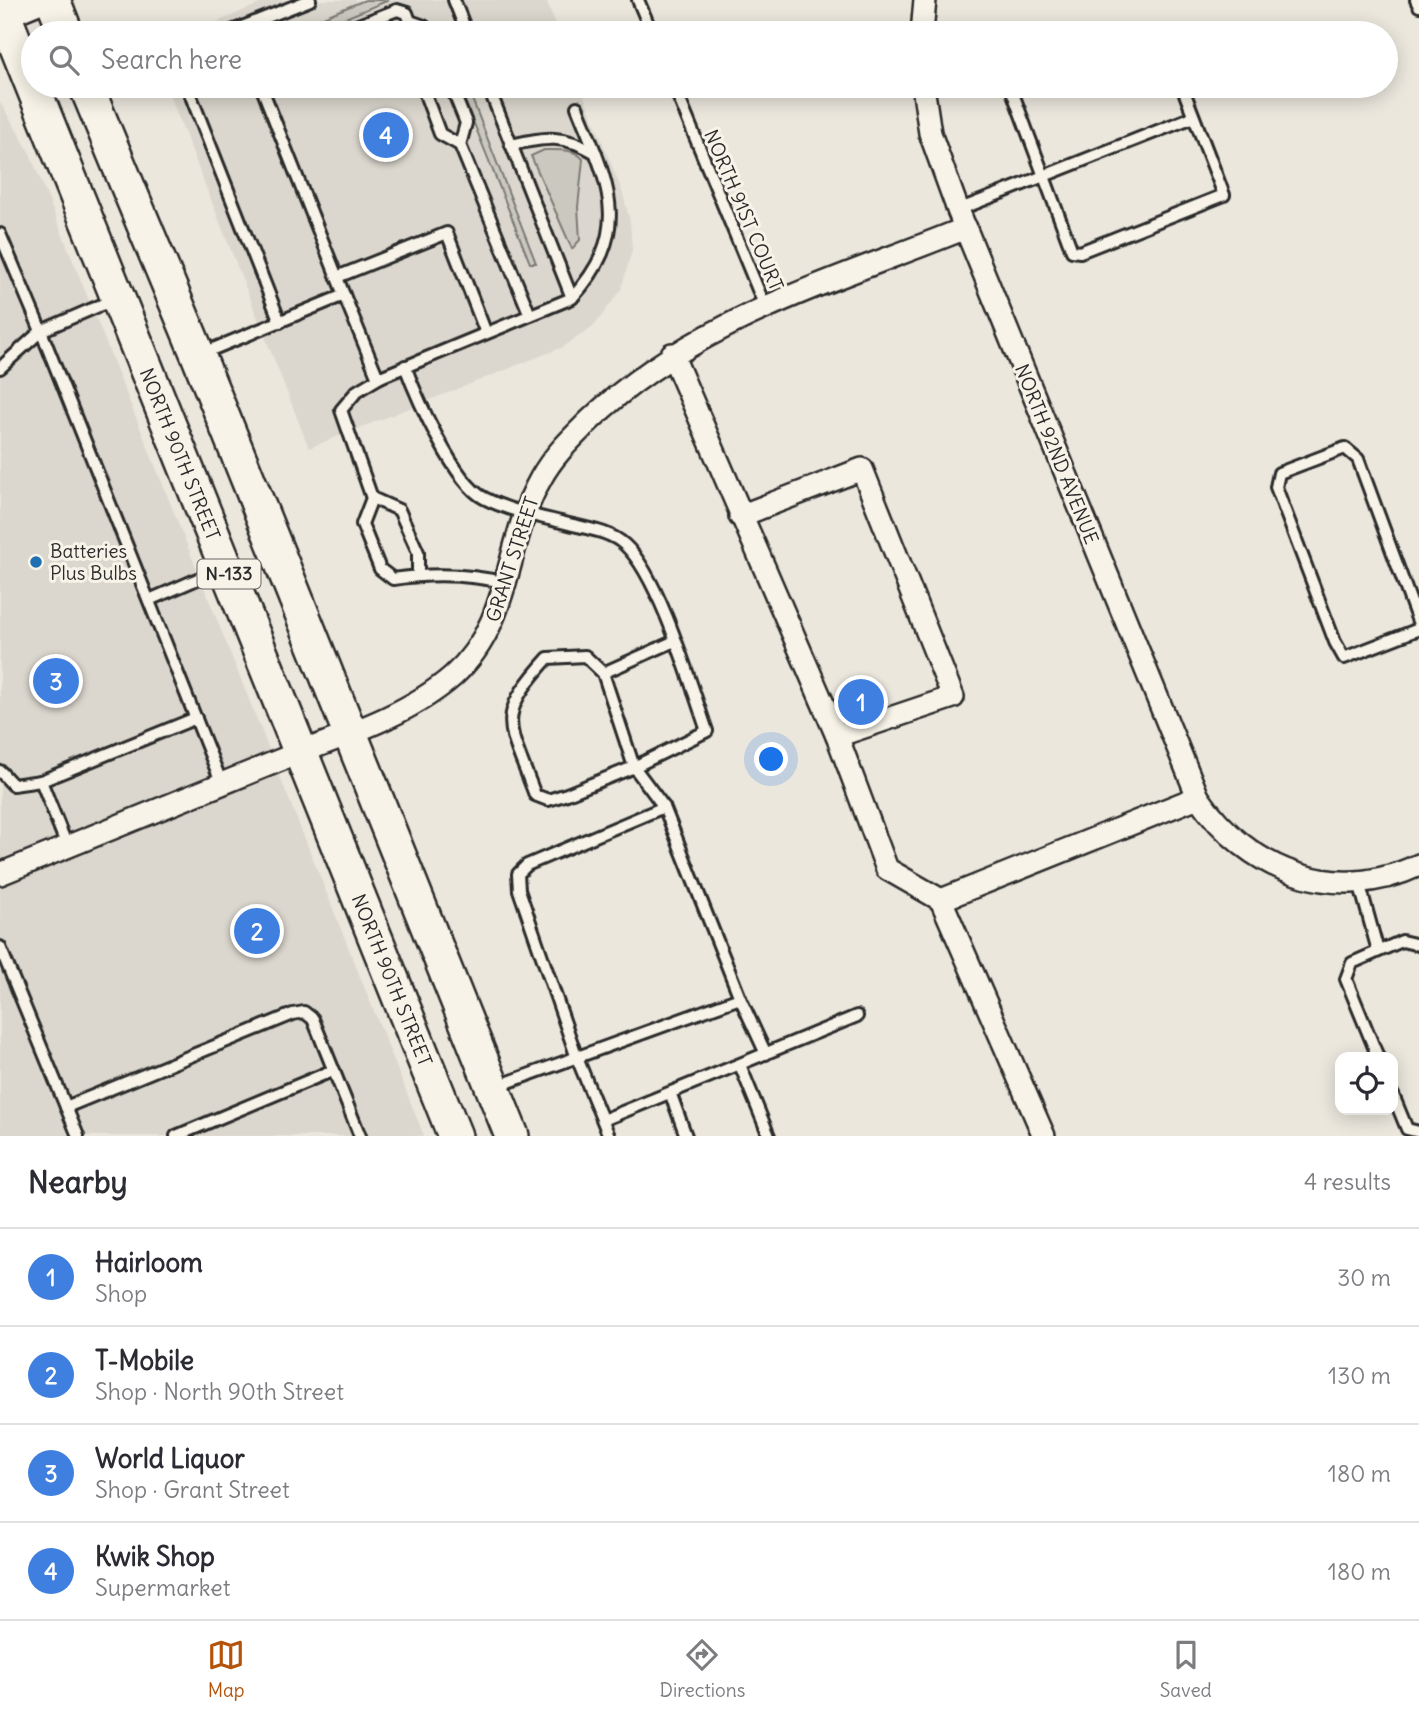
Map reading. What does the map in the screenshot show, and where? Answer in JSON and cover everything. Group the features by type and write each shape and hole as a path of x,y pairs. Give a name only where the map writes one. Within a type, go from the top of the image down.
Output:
{"main road":[{"path":"1,11 34,0"},
{"path":"53,0 61,21"},
{"name":"NORTH 90TH STREET","path":"1,11 21,60"},
{"name":"NORTH 90TH STREET","path":"36,98 455,1136"},
{"name":"N-133","path":"91,98 198,355 512,1136"}],"street":[{"path":"923,21 925,0"},
{"name":"NORTH 92ND AVENUE","path":"925,98 930,133 962,219 1198,797 1234,840 1270,865 1307,879 1359,882 1385,878 1419,865"},
{"name":"GRANT STREET","path":"0,874 350,732 416,701 455,674 487,633 507,583 526,513 542,476 570,440 626,387 672,354 962,219"},
{"path":"672,354 836,736 887,869 941,900 1044,1136"},
{"path":"740,516 862,469 953,697 836,736"},
{"path":"941,900 1198,797"}],"lane":[{"path":"262,21 310,0"},
{"path":"454,0 462,21"},
{"path":"638,0 647,21"},
{"path":"1416,0 1419,6"},
{"path":"369,21 397,10 407,13 410,21"},
{"path":"192,98 280,322"},
{"path":"266,98 378,378 382,376"},
{"path":"426,98 440,134 460,145"},
{"path":"456,98 466,123 460,145 530,315"},
{"path":"493,98 572,298"},
{"name":"NORTH 91ST COURT","path":"679,98 766,309"},
{"path":"1015,98 1072,251 1080,252 1224,195 1186,98"},
{"path":"507,583 480,576 418,575 393,579 380,569 362,524 372,498 341,410 357,391 382,376 572,298 600,263 607,239 611,197 577,107"},
{"path":"962,219 1044,176 1193,117"},
{"path":"511,145 551,138 574,140 596,153"},
{"path":"337,277 447,233 486,333"},
{"path":"0,234 222,784"},
{"path":"198,355 344,295"},
{"path":"0,368 41,331 118,298"},
{"path":"405,366 434,430 472,488 482,498 526,513 611,535 627,546 648,576 675,641 707,731 635,767 548,800 535,795 509,724 513,704 548,658 568,654 585,656 603,674 635,767 664,807 740,998 766,1055"},
{"path":"1345,448 1358,459 1419,624 1344,658 1335,642 1276,487 1279,473 1345,448"},
{"path":"372,498 399,510 418,552 418,575"},
{"path":"149,600 226,567"},
{"path":"603,674 675,641"},
{"path":"0,771 13,785 41,781 196,718"},
{"path":"41,781 67,846"},
{"path":"609,1136 578,1058 519,890 518,874 527,864 664,807"},
{"path":"1359,882 1378,951"},
{"path":"1375,1052 1346,979 1352,963 1402,941 1419,945"},
{"path":"0,947 78,1136"},
{"path":"492,1088 740,998"},
{"path":"66,1107 293,1014 304,1012 313,1018 356,1135"},
{"path":"603,1120 671,1095 857,1016"},
{"path":"740,1065 769,1136"},
{"path":"176,1136 334,1070"},
{"path":"671,1095 686,1136"},
{"path":"1398,1107 1407,1129 1419,1132"}],"shaded area":[{"path":"269,0 546,0 554,21 219,21"},
{"path":"365,0 389,0 338,21 313,21"},
{"path":"171,98 585,98 622,191 630,221 632,250 621,290 594,326 563,347 309,448"},
{"path":"464,98 472,98 536,263 530,263"},
{"path":"0,102 29,151 424,1136 0,1136"},
{"path":"544,150 570,151 583,159 578,207 580,240 572,249 531,156"}],"place":[{"name":"Kwik Shop","path":"386,135"},
{"name":"Batteries Plus Bulbs","path":"36,562"},
{"name":"World Liquor","path":"56,681"},
{"name":"Hairloom","path":"861,702"},
{"name":"T-Mobile","path":"257,931"}]}
